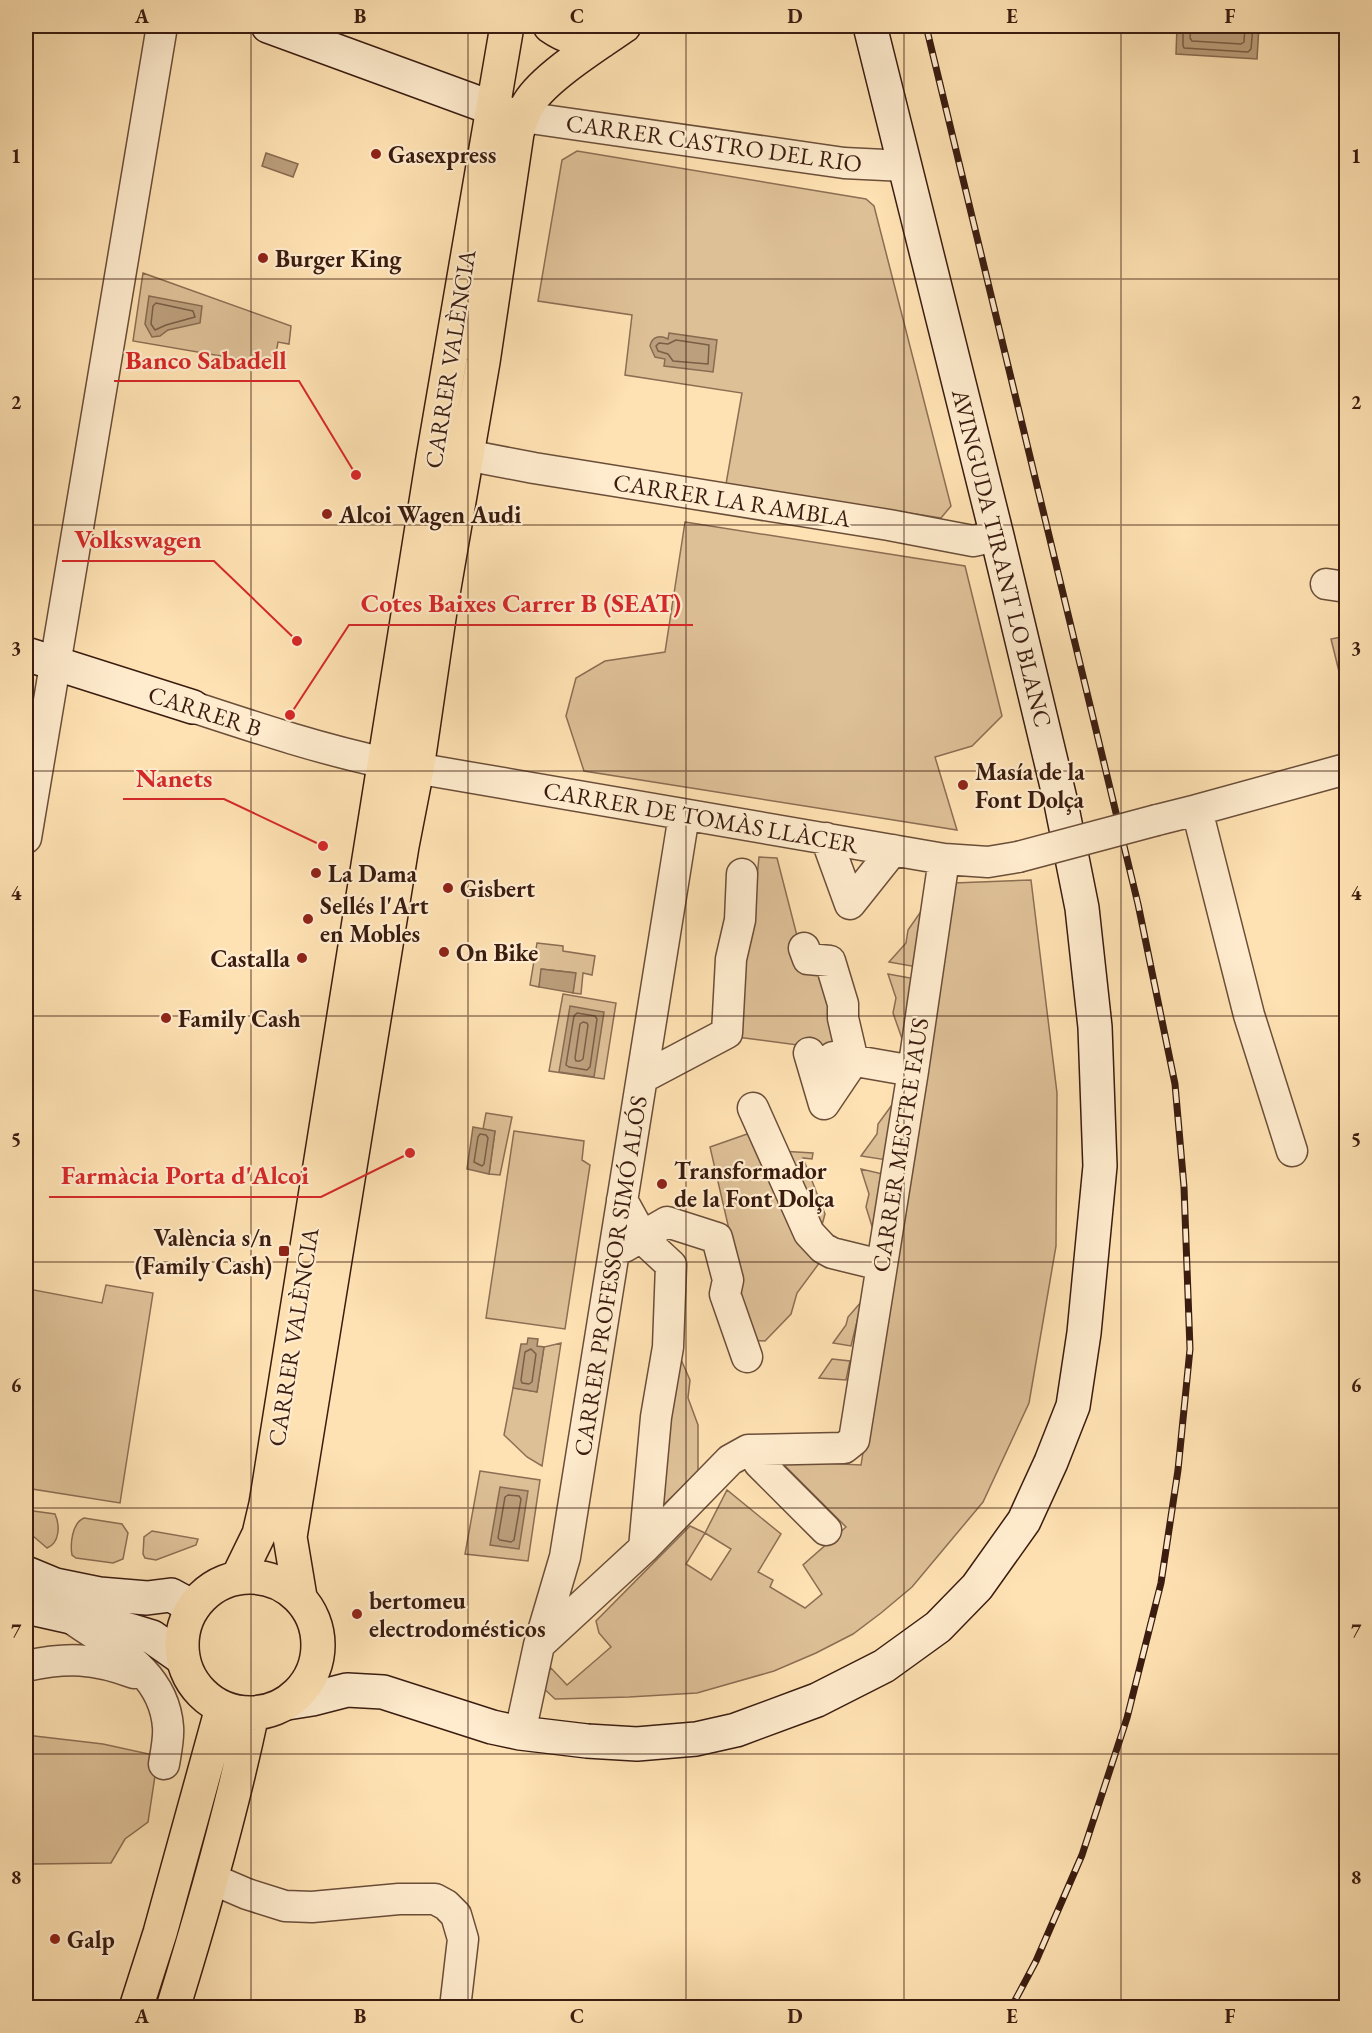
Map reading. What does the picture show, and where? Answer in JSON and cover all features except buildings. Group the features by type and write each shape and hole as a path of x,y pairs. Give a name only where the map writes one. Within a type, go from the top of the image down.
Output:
{"main road":[{"name":"CARRER VALÈNCIA","path":"300,1598 290,1537 395,892 401,766 433,458 507,26"},
{"path":"550,26 563,35 579,40 613,33"},
{"name":"CARRER VALÈNCIA","path":"238,1577 259,1534 266,1504 401,766 424,710 483,362 517,134 528,104 542,88 613,33"},
{"path":"252,1576 267,1578 291,1590 300,1598 311,1613 317,1630 319,1648 315,1666 307,1683 287,1703 274,1710 237,1711 208,1699 196,1688 182,1658 182,1640 185,1623 199,1599 215,1586 238,1577 252,1576"},
{"path":"173,2007 212,1879 240,1773 237,1711"},
{"path":"136,2007 237,1711"}],"street":[{"path":"26,838 40,658 162,26"},
{"path":"268,26 492,108"},
{"name":"AVINGUDA TIRANT LO BLANC","path":"287,1703 347,1690 383,1692 492,1727 520,1733 637,1744 696,1739 736,1730 817,1701 884,1665 938,1628 977,1587 1024,1521 1073,1406 1084,1333 1100,1166 1095,1027 1083,908 1061,803 997,536 870,26"},
{"name":"CARRER CASTRO DEL RIO","path":"492,108 523,117 844,163 905,166"},
{"name":"CARRER LA RAMBLA","path":"466,455 889,525 973,542 997,536"},
{"name":"CARRER B","path":"40,658 289,739 338,753 401,766"},
{"name":"CARRER DE TOMÀS LLÀCER","path":"401,766 944,859 988,862 1018,857 1347,769"},
{"path":"1197,810 1249,1015 1292,1151"},
{"name":"CARRER PROFESSOR SIMÓ ALÓS","path":"520,1733 539,1645 566,1557 684,815"},
{"path":"826,838 850,904 893,850"},
{"name":"CARRER MESTRE FAUS","path":"757,1450 844,1448 851,1444 856,1430 944,859"},
{"path":"642,1078 727,1033 731,959 740,920 742,874"},
{"path":"804,948 808,959 836,962 843,1018 853,1061 824,1104 804,1052 853,1061 913,1071"},
{"path":"753,1108 809,1233 832,1254 881,1265"},
{"path":"622,1200 642,1237 671,1265 668,1347 656,1417 644,1548"},
{"path":"614,1253 667,1222 717,1238 728,1280 725,1294 747,1357"},
{"path":"539,1645 644,1548 721,1467 748,1450 757,1450 759,1463 826,1530"},
{"path":"566,1557 570,1566 587,1575 596,1576 621,1569"},
{"path":"26,1573 55,1585 99,1594 147,1598 171,1595 193,1607"},
{"path":"26,1607 129,1630 152,1638 182,1658"},
{"path":"69,1616 142,1668 159,1691 168,1727 164,1764"},
{"path":"26,1666 67,1660 88,1660 109,1663 151,1680"},
{"path":"212,1879 247,1894 285,1906 312,1907 399,1899 435,1899 446,1905 456,1915 461,1926 462,1962 455,2007"}],"shaded area":[{"path":"577,151 866,199 874,206 951,506 941,518 726,484 742,393 625,375 632,315 538,301 562,160"},
{"path":"143,273 291,326 289,344 278,342 274,365 133,341"},
{"path":"685,522 965,566 1002,716 972,746 935,757 957,830 584,771 566,716 576,678 605,661 665,652"},
{"path":"1346,636 1346,700 1331,639"},
{"path":"759,857 777,858 804,963 824,969 835,1050 737,1037 738,961 752,930"},
{"path":"1031,880 1057,1093 1056,1246 1029,1403 983,1502 912,1587 853,1634 816,1653 774,1671 697,1693 555,1699 538,1683 551,1668 567,1685 611,1647 599,1633 596,1621 690,1526 705,1533 727,1490 781,1534 758,1572 773,1580 770,1587 805,1608 822,1594 803,1565 846,1527 780,1461 861,1465 954,883","holes":["705,1533 731,1549 711,1580 686,1564"]},
{"path":"929,900 917,967 889,962 906,943 908,930"},
{"path":"537,943 563,946 563,951 595,956 592,975 583,973 581,994 573,993 575,973 542,969 539,987 530,985"},
{"path":"888,974 916,979 906,1050 893,1013 896,998"},
{"path":"563,994 616,1003 604,1079 549,1071"},
{"path":"897,1098 887,1160 861,1156 877,1134 878,1124"},
{"path":"486,1113 512,1117 500,1175 489,1174 495,1131 483,1129"},
{"path":"514,1131 584,1141 582,1160 590,1165 565,1329 486,1318"},
{"path":"753,1132 823,1258 797,1293 791,1314 765,1341 751,1340 739,1294 740,1277 710,1147"},
{"path":"780,1151 813,1153 812,1159 803,1158 825,1214 822,1225 830,1243"},
{"path":"861,1169 887,1175 876,1239 866,1207 869,1194"},
{"path":"106,1285 153,1293 120,1503 26,1488 26,1302 29,1289 102,1303"},
{"path":"862,1301 851,1346 833,1343 846,1325 848,1317"},
{"path":"561,1343 542,1466 527,1457 504,1435 513,1388 537,1392 544,1347"},
{"path":"676,1348 690,1380 688,1398 698,1425 698,1472 659,1509"},
{"path":"832,1359 850,1361 846,1380 819,1378"},
{"path":"480,1471 540,1480 528,1561 465,1554"},
{"path":"26,1510 55,1514 58,1533 51,1546 47,1548 26,1530"},
{"path":"84,1518 122,1524 128,1533 123,1559 113,1563 76,1558 72,1555 74,1529"},
{"path":"152,1531 198,1539 196,1545 156,1560 145,1558 143,1554 144,1537"},
{"path":"26,1735 103,1744 158,1756 148,1822 125,1839 111,1863 33,1864 26,1867"}],"water":[{"path":"1177,26 1259,26 1257,59 1176,54"},
{"path":"266,153 298,164 293,177 262,166"},
{"path":"149,296 202,306 200,323 168,330 160,336 152,337 145,324"},
{"path":"669,333 717,340 713,372 664,366 665,359 655,357 650,346 657,337 668,339"},
{"path":"541,969 576,973 573,993 539,987"},
{"path":"570,1006 604,1012 594,1077 559,1072"},
{"path":"473,1127 495,1131 489,1174 467,1169"},
{"path":"528,1338 538,1339 537,1346 544,1347 537,1392 513,1388 521,1344 527,1344"},
{"path":"500,1487 528,1491 519,1549 490,1545"}],"railway":[{"path":"926,26 1138,904 1175,1084 1184,1187 1190,1349 1178,1470 1161,1583 1127,1718 1082,1855 1036,1961 1011,2008"}],"place":[{"name":"Gasexpress","path":"376,154"},
{"name":"Burger King","path":"263,258"},
{"name":"Banco Sabadell","path":"356,475"},
{"name":"Alcoi Wagen Audi","path":"327,514"},
{"name":"Volkswagen","path":"297,641"},
{"name":"Cotes Baixes Carrer B (SEAT)","path":"290,715"},
{"name":"Masía de la Font Dolça","path":"963,785"},
{"name":"Nanets","path":"323,846"},
{"name":"La Dama","path":"316,873"},
{"name":"Gisbert","path":"448,888"},
{"name":"Sellés l'Art en Mobles","path":"308,919"},
{"name":"On Bike","path":"444,952"},
{"name":"Castalla","path":"302,958"},
{"name":"Family Cash","path":"166,1018"},
{"name":"Farmàcia Porta d'Alcoi","path":"410,1153"},
{"name":"Transformador de la Font Dolça","path":"662,1184"},
{"name":"València s/n (Family Cash)","path":"284,1251"},
{"name":"bertomeu electrodomésticos","path":"357,1614"},
{"name":"Galp","path":"55,1939"}]}
